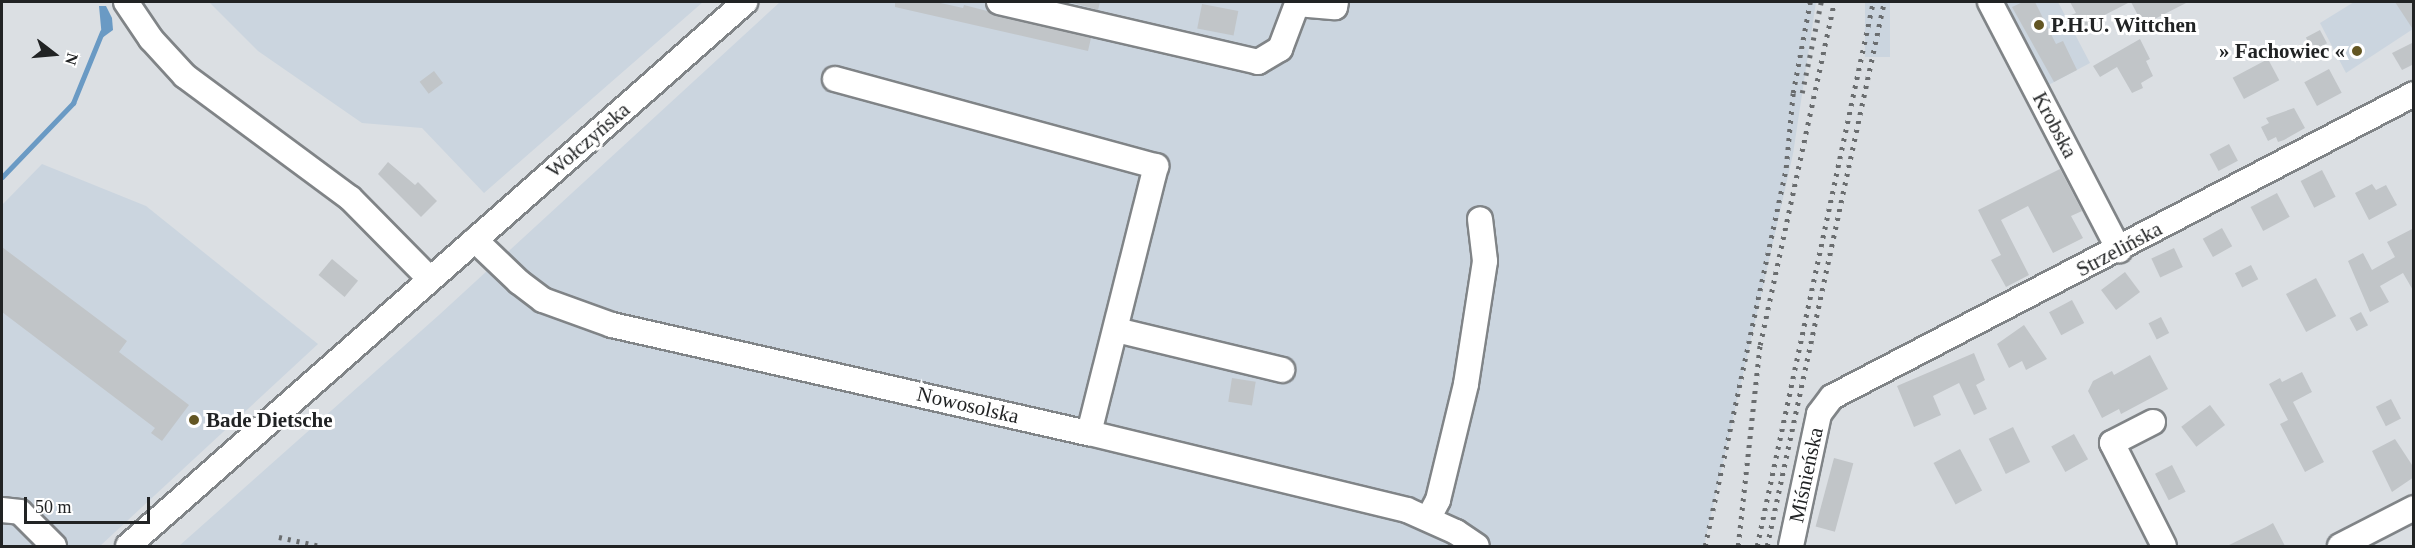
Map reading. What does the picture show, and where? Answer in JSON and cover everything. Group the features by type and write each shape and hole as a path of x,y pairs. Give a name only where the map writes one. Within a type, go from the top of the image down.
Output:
{"street":[{"path":"126,2 151,39 185,76 350,198 430,279"},
{"name":"Wołczyńska","path":"128,546 745,2"},
{"path":"999,2 1258,62 1280,49 1293,3 1335,6 1336,2"},
{"name":"Krobska","path":"1990,2 2119,250"},
{"path":"835,79 1156,166 1089,433"},
{"name":"Strzelińska","path":"1824,404 2414,94"},
{"path":"1428,519 1438,500 1466,384 1485,261 1480,219"},
{"name":"Nowosolska","path":"475,240 531,292 576,314 1089,433 1407,510 1477,546"},
{"path":"1116,330 1282,370"},
{"name":"Miśnieńska","path":"1791,546 1824,404"},
{"path":"2153,422 2112,443 2164,546"},
{"path":"2340,546 2414,508"},
{"path":"2,510 21,512 54,546"}],"shaded area":[{"path":"209,2 703,2 484,193 422,128 362,123 258,51"},
{"path":"780,2 1816,2 1793,154 1704,546 179,546 439,315"},
{"path":"1865,2 1890,2 1890,57 1865,57"},
{"name":"P.H.U. Wittchen","path":"1995,2 2058,2 2090,63 2041,89"},
{"name":"» Fachowiec «","path":"2354,2 2413,2 2413,29 2346,73 2320,23"},
{"path":"42,164 146,206 318,344 100,546 2,546 2,205"}],"water":[{"path":"99,6 106,6 112,18 113,30 102,38"}],"building":[{"path":"895,2 936,2 963,8 964,5 1091,38 1088,51 895,7"},
{"path":"1069,2 1100,2 1098,10"},
{"path":"2023,2 2035,2 2056,44 2063,41 2077,70 2054,82 2012,7"},
{"path":"2070,2 2130,2 2091,22 2093,27 2080,34 2071,15 2076,13"},
{"path":"2131,2 2188,2 2143,25"},
{"path":"2395,2 2414,2 2414,31"},
{"path":"1202,4 1238,11 1234,36 1197,29"},
{"path":"2320,30 2327,43 2313,51 2306,38"},
{"path":"2140,39 2150,59 2146,61 2153,76 2141,83 2143,88 2132,93 2117,67 2100,77 2093,66"},
{"path":"2414,42 2414,64 2402,70 2392,53"},
{"path":"2268,59 2279,80 2244,99 2233,78"},
{"path":"2329,69 2342,93 2317,106 2304,82"},
{"path":"434,71 443,83 429,94 420,82"},
{"path":"2294,108 2305,128 2284,140 2278,142 2276,137 2268,141 2261,127 2269,123 2266,118"},
{"path":"2229,144 2238,161 2218,171 2210,154"},
{"path":"388,162 415,185 418,182 437,201 421,217 378,174"},
{"path":"2060,169 2082,211 2071,216 2083,238 2053,253 2028,206 2001,220 2029,275 2006,287 1991,260 2001,255 1978,210"},
{"path":"2322,170 2336,197 2314,208 2301,181"},
{"path":"2372,184 2376,190 2386,185 2397,205 2369,220 2355,193"},
{"path":"2277,193 2290,217 2263,231 2251,207"},
{"path":"2222,228 2232,246 2213,257 2203,239"},
{"path":"2414,228 2414,292 2403,273 2380,286 2389,302 2370,312 2348,261 2363,253 2372,270 2395,257 2387,242"},
{"path":"2,247 127,341 119,352 189,405 162,441 151,433 155,428 2,312"},
{"path":"2174,248 2183,267 2160,278 2151,259"},
{"path":"332,259 358,281 345,297 319,275"},
{"path":"2251,265 2258,279 2242,287 2235,273"},
{"path":"2125,272 2140,292 2116,310 2101,290"},
{"path":"2316,278 2336,316 2306,332 2286,294"},
{"path":"2072,300 2084,323 2061,335 2049,312"},
{"path":"2361,312 2368,325 2357,331 2350,318"},
{"path":"2161,317 2169,333 2157,339 2149,323"},
{"path":"2024,325 2047,359 2026,370 2022,361 2009,368 1997,344"},
{"path":"1974,353 1985,380 1976,385 1987,409 1974,415 1959,383 1933,396 1941,415 1914,427 1897,386"},
{"path":"2150,355 2168,389 2121,414 2119,409 2102,418 2088,391 2093,381 2112,371 2114,375"},
{"path":"2302,372 2312,392 2293,402 2324,462 2305,472 2280,424 2288,420 2269,384 2280,378 2282,382"},
{"path":"1232,378 1256,382 1252,405 1228,402"},
{"path":"2391,399 2401,419 2386,426 2376,407"},
{"path":"2210,405 2225,425 2196,447 2181,427"},
{"path":"2013,427 2030,462 2006,474 1989,439"},
{"path":"2074,434 2088,459 2065,472 2051,447"},
{"path":"2395,439 2414,468 2414,477 2392,492 2372,451"},
{"path":"1960,449 1982,490 1956,505 1934,463"},
{"path":"1834,458 1853,463 1835,532 1816,527"},
{"path":"2172,465 2186,492 2169,500 2155,474"},
{"path":"2273,523 2285,546 2227,546 2266,527"}],"waterway":[{"path":"2,177 73,103 102,32"}],"railway":[{"path":"1705,546 1786,168 1793,93 1810,2"},
{"path":"1802,93 1821,2"},
{"path":"1738,546 1760,345 1834,2"},
{"path":"1757,546 1873,2"},
{"path":"1767,546 1884,2"},
{"path":"279,537 320,546"}],"place":[{"name":"P.H.U. Wittchen","path":"2039,25"},
{"name":"» Fachowiec «","path":"2357,51"},
{"name":"Bade Dietsche","path":"194,420"}]}
